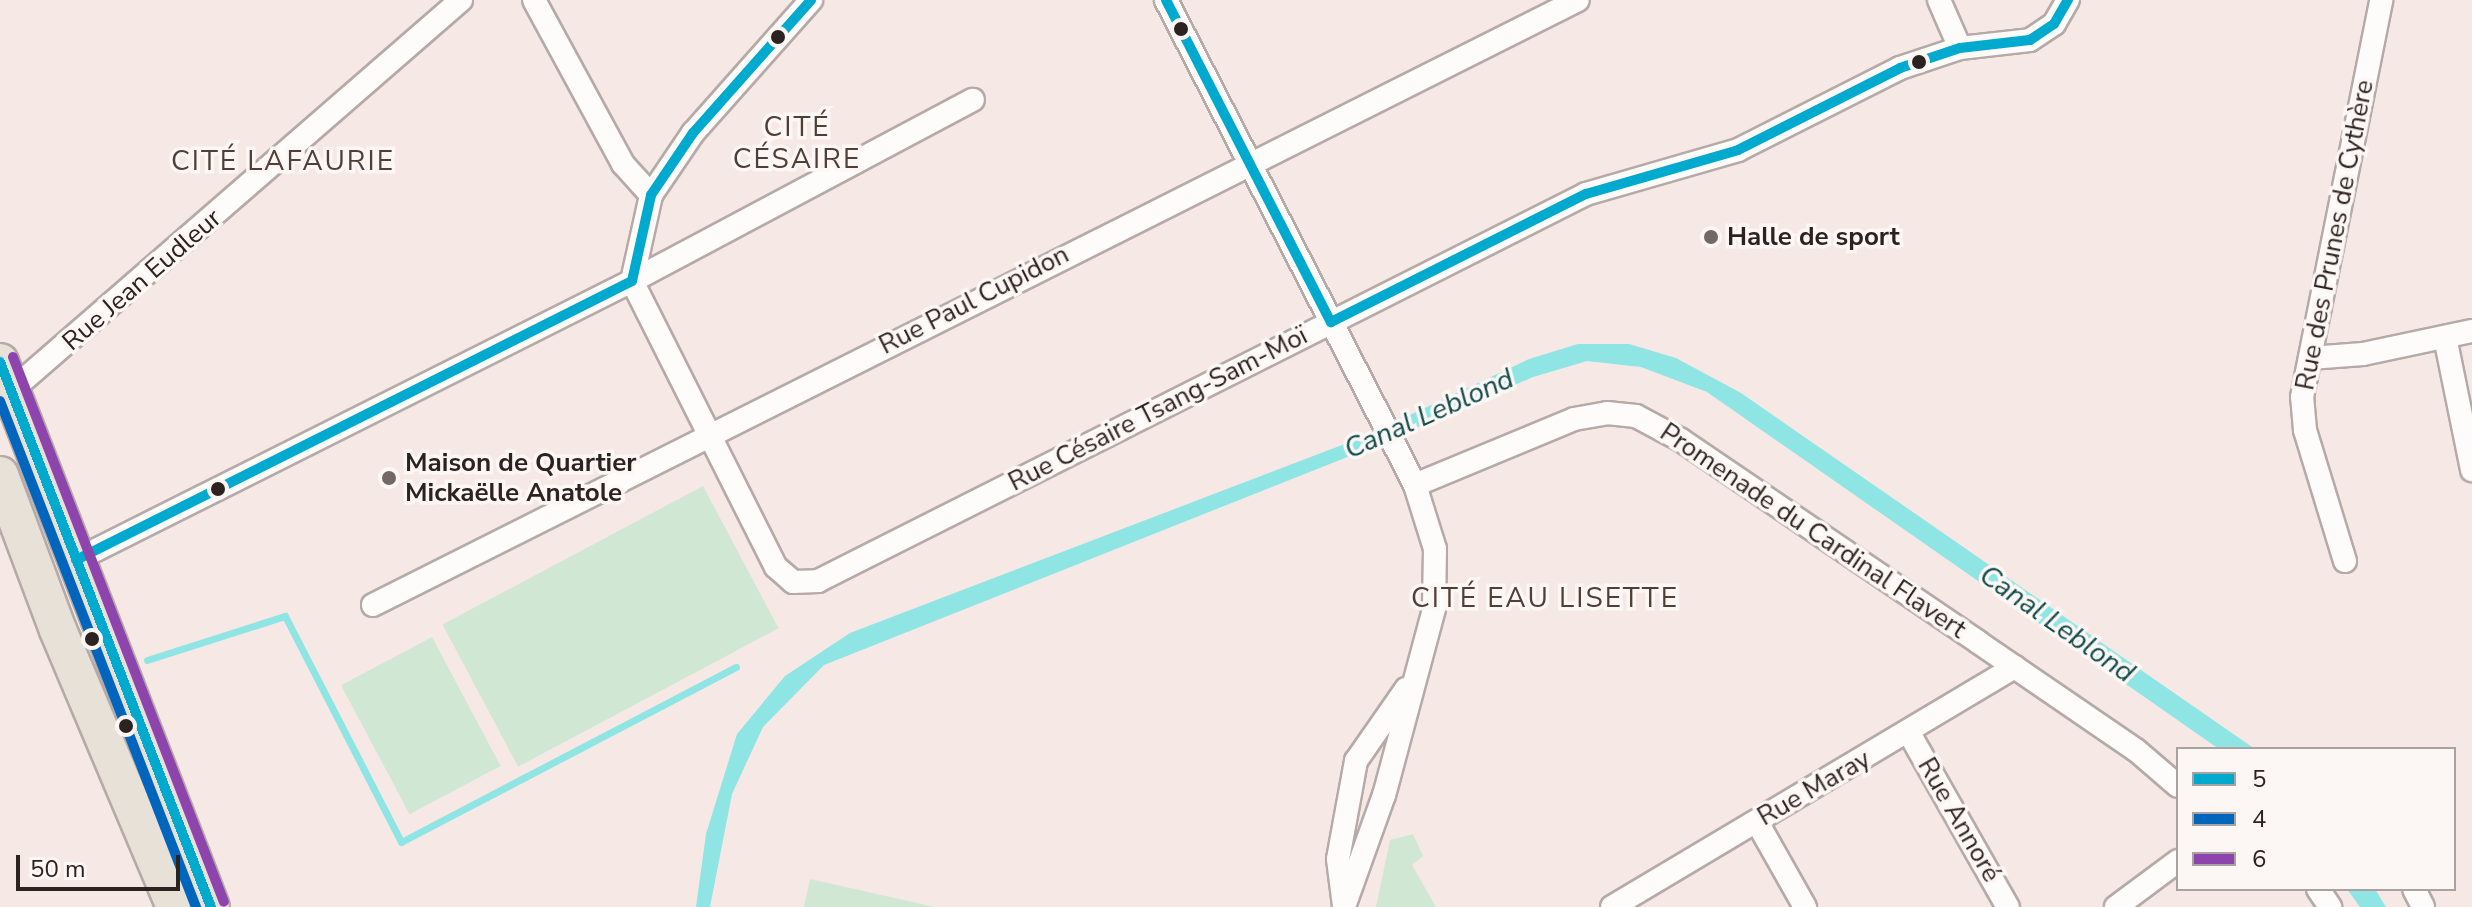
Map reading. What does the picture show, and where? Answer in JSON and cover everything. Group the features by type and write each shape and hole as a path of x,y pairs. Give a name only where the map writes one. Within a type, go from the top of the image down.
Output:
{"main road":[{"path":"4,384 211,907"},
{"path":"0,475 58,630 175,907"}],"street":[{"name":"Rue Jean Eudleur","path":"4,384 461,0"},
{"path":"534,0 623,164 651,195"},
{"path":"709,434 632,281 651,195 693,133 811,0"},
{"path":"1166,0 1415,485 1435,549 1436,579 1416,674 1384,795 1344,907"},
{"name":"Rue Paul Cupidon","path":"373,605 1578,0"},
{"path":"1939,0 1960,48"},
{"name":"Rue Césaire Tsang-Sam-Moï","path":"709,434 776,567 793,582 818,581 1586,194 1738,150 1900,68 1960,48 2030,40 2054,24 2068,0"},
{"name":"Rue des Prunes de Cythère","path":"2345,561 2305,430 2302,397 2381,0"},
{"path":"76,560 632,281 973,100"},
{"path":"2310,358 2344,357 2472,331"},
{"path":"2445,337 2472,470"},
{"name":"Promenade du Cardinal Flavert","path":"1415,485 1574,419 1599,414 1636,416 1681,440 2015,667 2136,750 2176,784"},
{"name":"Rue Maray","path":"1612,907 1909,733 2015,667"},
{"path":"1344,907 1338,859 1356,761 1416,674"},
{"name":"Rue Annoré","path":"1909,733 2008,907"},
{"path":"1757,822 1805,907"},
{"path":"2116,907 2176,862"}],"green space":[{"path":"703,486 779,628 518,767 443,624"},
{"path":"432,637 501,766 410,814 341,685"},
{"path":"1413,834 1423,856 1412,865 1436,907 1376,907 1390,840"},
{"path":"810,879 935,907 804,907"}],"water":[{"name":"Canal Leblond","path":"1578,344 1629,344 1676,358 1741,393 2252,747 2216,747 1707,392 1641,367 1587,361 1533,377 1370,448 824,665 763,727 732,794 710,907 696,907 706,834 737,734 785,676 850,633 1363,437 1529,359"},
{"path":"2348,891 2376,891 2386,907 2360,907"}],"waterway":[{"path":"147,660 285,616 401,842 736,667"}],"transit line":[{"name":"5","path":"632,281 651,195 693,133 811,0"},
{"name":"5","path":"1166,0 1331,322"},
{"name":"5","path":"1331,322 1586,194 1738,150 1900,68 1960,48 2030,40 2054,24 2068,0"},
{"name":"5","path":"76,560 632,281"},
{"name":"6","path":"13,357 224,902"},
{"name":"5","path":"0,362 211,907"},
{"name":"4","path":"0,401 196,907"}],"place":[{"name":"Halle de sport","path":"1711,237"},
{"name":"Maison de Quartier Mickaëlle Anatole","path":"389,478"}],"district":[{"name":"CITÉ CÉSAIRE","path":"797,143"},
{"name":"CITÉ LAFAURIE","path":"283,161"},
{"name":"CITÉ EAU LISETTE","path":"1545,598"}]}
